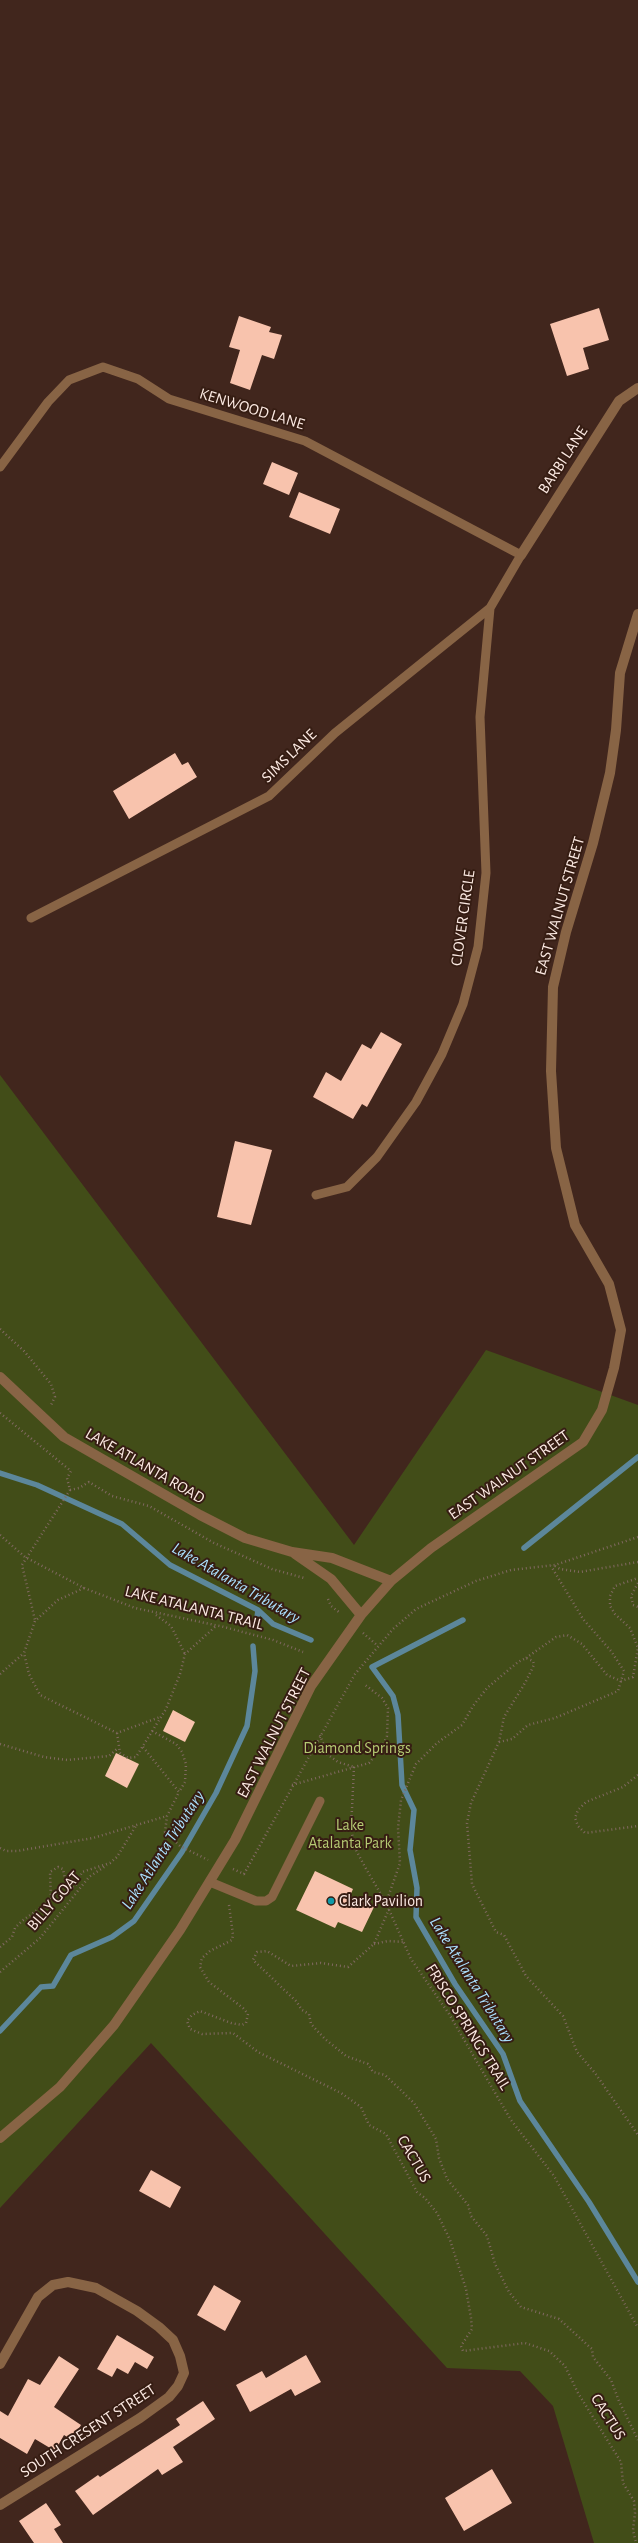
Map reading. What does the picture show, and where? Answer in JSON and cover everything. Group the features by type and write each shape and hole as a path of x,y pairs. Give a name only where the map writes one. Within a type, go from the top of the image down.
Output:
{"street":[{"name":"BARBI LANE","path":"521,555 619,401 638,388"},
{"name":"EAST WALNUT STREET","path":"0,2138 60,2087 114,2025 180,1930 235,1840 312,1686 361,1615 391,1581 431,1548 583,1442 602,1410 614,1368 622,1330 609,1284 575,1225 556,1148 551,1071 553,987 608,780 616,730 620,673 638,614"},
{"name":"LAKE ATLANTA ROAD","path":"0,1377 64,1437 200,1515 245,1538 292,1552 332,1558 391,1581"},
{"name":"LAKE ATLANTA ROAD","path":"292,1552 331,1579 361,1615"},
{"name":"SOUTH CRESENT STREET","path":"0,2364 38,2297 53,2285 68,2282 96,2288 137,2311 159,2327 173,2340 180,2356 184,2373 178,2386 168,2397 140,2418 0,2504"}],"lane":[{"name":"KENWOOD LANE","path":"0,467 48,402 69,380 103,367 138,379 169,399 305,442 521,555"},
{"name":"SIMS LANE","path":"31,918 269,796 335,733 490,608 521,555"},
{"name":"CLOVER CIRCLE","path":"316,1195 347,1187 377,1157 416,1102 442,1054 463,1004 478,947 486,873 480,717 490,608"},
{"path":"210,1882 256,1901 266,1901 272,1897 320,1801"}],"path":[{"path":"0,1329 24,1351 51,1384 55,1397 44,1418"},
{"path":"0,1414 71,1471 67,1478 70,1490"},
{"path":"35,1620 24,1581 22,1565 25,1557 70,1490 79,1488 89,1482 112,1496 149,1506 214,1544 272,1568 306,1579"},
{"name":"LAKE ATALANTA TRAIL","path":"0,1535 25,1557 84,1588 135,1608 273,1640 303,1652"},
{"path":"240,1872 244,1874 292,1785 355,1674 393,1629 416,1609 476,1581 511,1570 555,1565 638,1536"},
{"path":"555,1565 560,1569 580,1572 638,1562"},
{"path":"499,1742 512,1739 528,1725 555,1718 618,1691 622,1681 624,1671 611,1652 583,1619 551,1565"},
{"path":"386,1903 400,1863 398,1828 401,1800 416,1764 437,1743 462,1725 473,1706 487,1688 556,1637 567,1635 582,1644 607,1675 622,1681 633,1677 638,1648 630,1628 615,1614 610,1606 610,1596 615,1586 638,1578"},
{"path":"638,1583 630,1596 633,1605 638,1607"},
{"path":"0,1674 24,1653 35,1620 58,1600 84,1588"},
{"path":"326,1594 332,1606 337,1610"},
{"path":"154,1613 171,1626 185,1654"},
{"path":"117,1734 120,1753 130,1758 136,1758 160,1717 180,1674 185,1654 216,1626"},
{"path":"372,1641 378,1646"},
{"path":"24,1653 29,1674 40,1695 117,1734 160,1717"},
{"path":"526,1658 532,1661 534,1666 519,1694 504,1717 499,1742 471,1803 468,1823 472,1884 496,1932 504,1935 526,1976 562,2016 577,2052 595,2073 638,2134"},
{"path":"292,1785 369,1763 374,1757 385,1741 388,1729 388,1708 382,1698 364,1684"},
{"path":"152,1731 176,1744 182,1752 186,1764 185,1782 178,1792 167,1816 165,1832 180,1846 200,1858"},
{"path":"320,1735 327,1754 338,1762 354,1767"},
{"path":"0,1744 44,1757 67,1760 109,1756 118,1748"},
{"path":"143,1747 178,1792"},
{"name":"FRISCO SPRINGS TRAIL","path":"354,1767 351,1829 355,1848 386,1903 411,1959 449,2014 511,2120 554,2176 638,2328"},
{"path":"638,1775 622,1787 586,1802 578,1810 575,1818 578,1826 586,1833 638,1826"},
{"path":"0,1848 6,1851 17,1851 93,1838 167,1816"},
{"name":"BILLY GOAT","path":"0,1972 40,1938 89,1877 110,1863 117,1856 137,1824"},
{"name":"BILLY GOAT","path":"0,1947 12,1937 15,1928 22,1921 51,1900 48,1878 53,1869 58,1867 62,1869 66,1889 70,1889 80,1880 82,1872 110,1863"},
{"name":"CACTUS","path":"229,1890 229,1917 233,1935 232,1940 210,1951 202,1958 200,1966 208,1982 243,2008 248,2014 246,2022 242,2025 231,2023 200,2011 192,2015 188,2021 190,2029 202,2034 233,2033 258,2052 341,2094 361,2107 369,2125 386,2134 417,2192 437,2213 450,2240 466,2289 471,2318 472,2328 461,2346 463,2351 525,2344 550,2351 565,2366 578,2393 621,2462 623,2483 634,2501 635,2513 633,2530 636,2543"},
{"path":"389,1909 374,1944 348,1967 321,1963 291,1966 267,1951 257,1952 253,1960 309,2014 311,2024 325,2038 346,2056 368,2064 373,2072 385,2076 414,2102 436,2140 439,2158 447,2179 468,2205 471,2216 486,2236 495,2264 509,2292 521,2307 559,2319 592,2349 593,2357 611,2380 619,2402 638,2440"},
{"path":"374,1944 388,1941 404,1942"}],"green space":[{"name":"Lake Atalanta Park","path":"0,1075 354,1545 486,1350 638,1405 638,2543 594,2543 553,2406 520,2371 447,2368 151,2043 0,2208"}],"building":[{"path":"599,308 609,340 583,348 589,369 567,376 550,324"},
{"path":"239,316 271,327 269,332 282,335 274,359 262,355 250,390 230,383 240,350 229,347"},
{"path":"272,462 298,473 289,495 263,484"},
{"path":"299,492 340,509 330,534 289,517"},
{"path":"175,753 182,765 188,762 197,777 129,819 113,791"},
{"path":"381,1032 402,1044 367,1107 362,1104 353,1119 313,1097 326,1072 341,1081 362,1044 371,1049"},
{"path":"235,1141 272,1150 251,1225 217,1217"},
{"path":"173,1710 195,1722 185,1742 163,1731"},
{"path":"116,1753 139,1764 127,1788 105,1776"},
{"name":"Clark Pavilion","path":"315,1871 353,1889 350,1896 374,1907 362,1932 338,1922 335,1928 296,1910"},
{"path":"151,2170 181,2187 170,2208 139,2191"},
{"path":"214,2285 241,2301 225,2331 197,2315"},
{"path":"117,2335 154,2357 147,2369 135,2362 128,2374 117,2368 112,2377 97,2369"},
{"path":"306,2355 321,2382 295,2396 291,2389 250,2412 236,2385 262,2371 266,2378"},
{"path":"59,2356 79,2369 54,2407 81,2425 72,2440 64,2435 55,2451 35,2439 27,2454 0,2438 0,2411 8,2416 28,2379 40,2385"},
{"path":"203,2401 215,2419 173,2447 183,2462 162,2475 158,2469 93,2515 75,2491 98,2475 100,2477 180,2425 176,2419"},
{"path":"492,2469 512,2503 464,2531 445,2498"},
{"path":"46,2503 61,2525 54,2529 63,2543 34,2543 19,2521"}],"waterway":[{"path":"524,1548 638,1457"},
{"name":"Lake Atalanta Tributary","path":"0,1473 37,1485 122,1524 170,1565 258,1610 273,1624 311,1640"},
{"name":"Lake Atlanta Tributary","path":"256,1625 258,1610"},
{"name":"Lake Atalanta Tributary","path":"463,1620 372,1667 393,1696 398,1715 402,1785 414,1810 410,1850 417,1888 416,1917 455,1984 503,2054 520,2101 589,2202 638,2282"},
{"name":"Lake Atlanta Tributary","path":"0,2031 41,1987 53,1986 71,1955 112,1937 134,1921 182,1852 216,1793 247,1726 255,1671 253,1646"}],"place":[{"name":"Clark Pavilion","path":"331,1901"}],"park label":[{"name":"Diamond Springs","path":"357,1748"}]}
